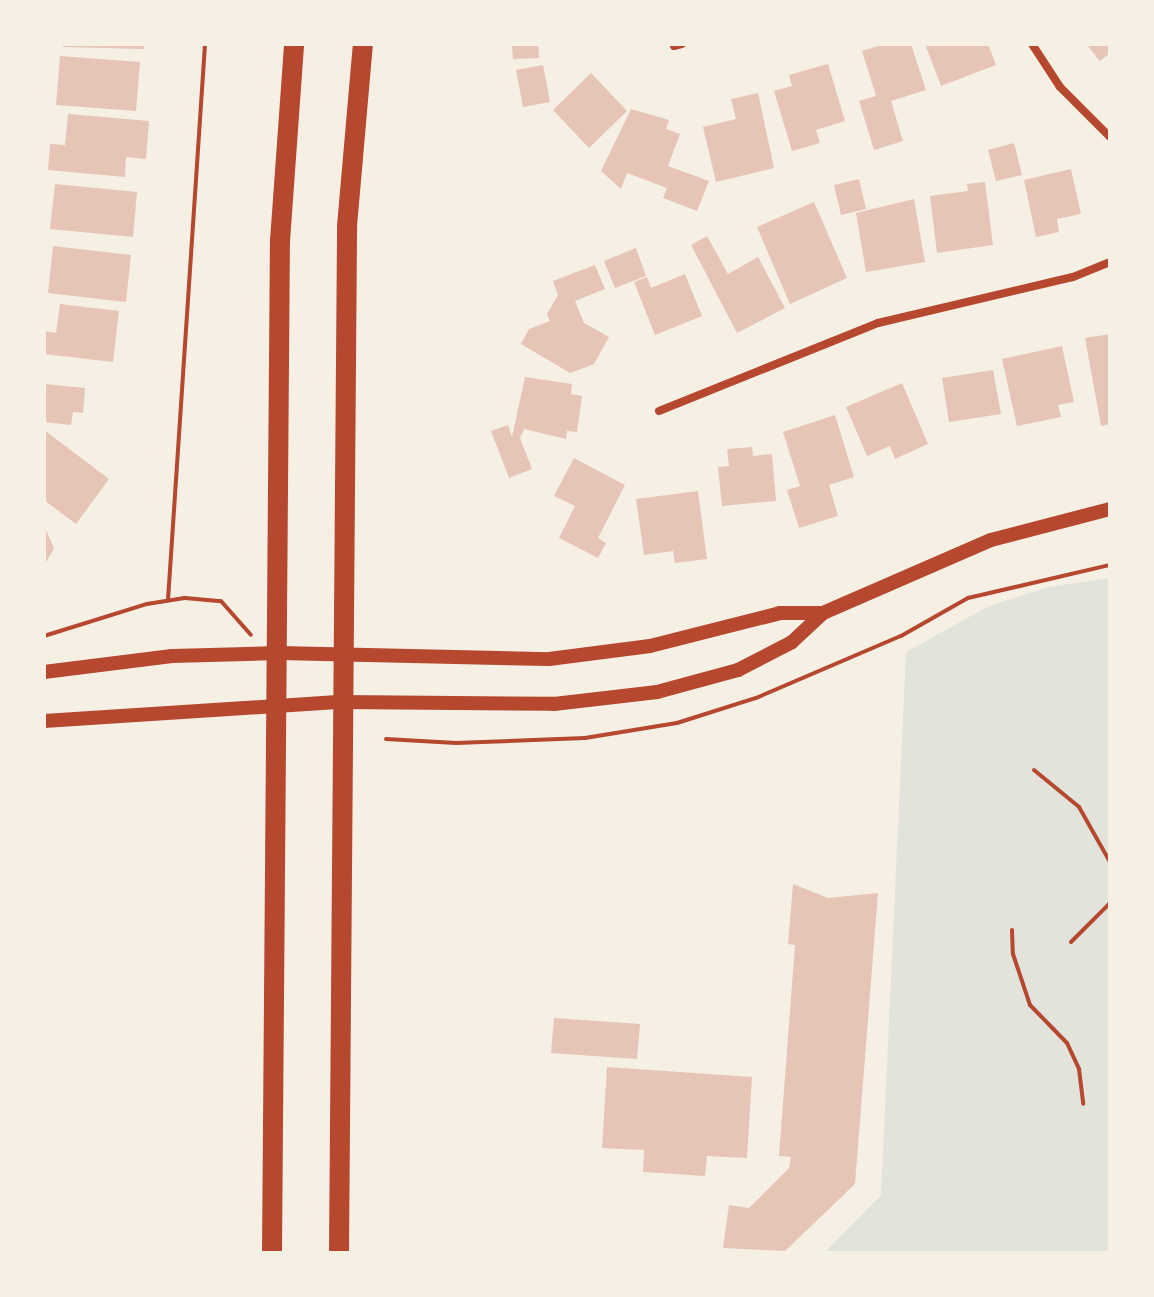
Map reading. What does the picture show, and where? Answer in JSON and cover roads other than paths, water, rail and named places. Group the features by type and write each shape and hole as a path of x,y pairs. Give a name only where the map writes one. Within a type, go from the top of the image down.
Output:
{"main road":[{"path":"272,1253 279,705 280,241 294,44"},
{"path":"339,1253 347,226 363,44"}],"street":[{"path":"1032,44 1043,68 1110,137"},
{"path":"659,411 878,323 1073,277 1110,262"},
{"path":"44,721 341,702 554,704 657,692 738,670 792,642 823,613 991,540 1110,509"},
{"path":"44,672 172,656 279,653 549,659 650,646 780,613 823,613"}]}
